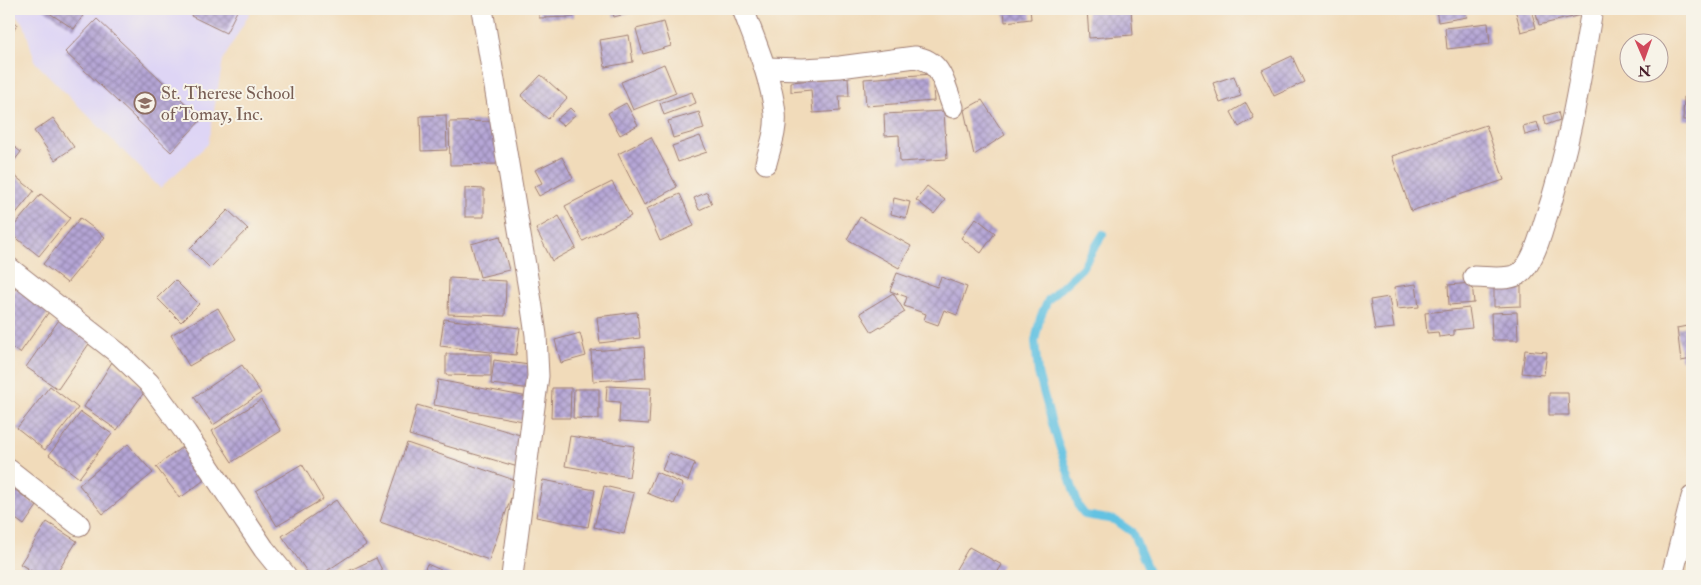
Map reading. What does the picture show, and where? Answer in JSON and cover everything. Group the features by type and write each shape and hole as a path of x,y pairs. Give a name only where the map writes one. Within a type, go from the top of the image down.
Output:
{"street":[{"path":"482,9 536,335 538,376 512,576"},
{"path":"743,9 764,68 775,114 774,135 766,163"},
{"path":"1474,277 1507,278 1518,274 1526,267 1538,242 1554,195 1568,142 1592,9"},
{"path":"764,68 804,69 915,57 925,58 932,62 940,73 953,107"},
{"path":"9,268 119,354 149,384 186,433 264,549 286,576"},
{"path":"9,470 79,525"},
{"path":"1672,576 1692,497"}],"shaded area":[{"name":"St. Therese School of Tomay, Inc.","path":"9,9 252,9 223,60 208,144 160,188 35,62 24,24"}],"building":[{"path":"43,9 84,9 87,10 74,29"},
{"path":"194,9 238,9 226,33 191,16"},
{"path":"539,9 574,9 574,17 539,18"},
{"path":"612,9 643,9 614,17"},
{"path":"1004,9 1030,9 1031,19 1005,22"},
{"path":"1087,9 1131,9 1133,35 1089,38"},
{"path":"1436,9 1465,9 1467,17 1438,22"},
{"path":"1515,9 1531,9 1536,28 1521,32"},
{"path":"1535,9 1583,9 1585,14 1539,25"},
{"path":"97,19 202,119 171,152 65,52"},
{"path":"9,20 17,24 9,40"},
{"path":"664,22 671,46 643,54 636,29"},
{"path":"1488,23 1490,44 1447,49 1445,28"},
{"path":"629,35 633,62 605,67 600,40"},
{"path":"1292,56 1304,82 1274,96 1262,70"},
{"path":"664,64 676,93 633,110 621,82"},
{"path":"932,74 934,101 866,106 864,79"},
{"path":"541,75 567,98 548,119 521,96"},
{"path":"1234,76 1241,96 1220,103 1213,83"},
{"path":"848,77 849,96 839,96 840,111 813,113 811,90 791,92 791,82"},
{"path":"692,92 696,103 664,115 660,103"},
{"path":"1684,97 1692,97 1692,120 1683,120"},
{"path":"982,100 1005,135 974,155 964,110"},
{"path":"626,103 638,125 620,135 608,113"},
{"path":"1246,103 1254,118 1239,127 1231,112"},
{"path":"570,108 576,114 563,126 556,120"},
{"path":"944,111 947,159 900,162 899,135 885,136 884,114"},
{"path":"699,112 704,129 673,138 668,121"},
{"path":"1558,112 1560,120 1546,125 1544,116"},
{"path":"446,115 447,150 421,151 420,116"},
{"path":"53,118 74,147 55,160 34,131"},
{"path":"498,121 499,164 450,165 449,122"},
{"path":"1537,122 1540,131 1525,135 1523,126"},
{"path":"1486,125 1504,180 1411,211 1392,156"},
{"path":"700,136 707,152 678,162 672,146"},
{"path":"651,137 677,187 644,205 618,154"},
{"path":"9,143 21,152 14,161 9,157"},
{"path":"562,157 573,178 539,196 534,187 542,183 535,170"},
{"path":"11,173 34,191 9,222 9,176"},
{"path":"612,182 631,216 583,241 565,206"},
{"path":"927,186 945,200 934,214 916,200"},
{"path":"465,188 484,189 484,217 465,217"},
{"path":"707,192 712,204 699,210 694,198"},
{"path":"41,194 70,218 39,256 9,232"},
{"path":"680,194 694,226 660,241 646,209"},
{"path":"894,198 910,202 906,218 891,214"},
{"path":"228,210 248,229 210,268 190,248"},
{"path":"559,216 576,248 552,261 536,229"},
{"path":"860,217 911,246 899,268 847,239"},
{"path":"80,218 105,237 67,283 43,264"},
{"path":"976,218 995,233 981,253 961,238"},
{"path":"500,236 509,270 480,277 471,244"},
{"path":"897,273 937,287 941,277 967,287 957,315 944,310 938,325 924,320 926,314 904,306 907,297 890,291"},
{"path":"449,278 506,281 505,316 448,314"},
{"path":"175,280 199,304 181,322 157,298"},
{"path":"19,283 53,306 20,353 9,346 9,297"},
{"path":"1472,283 1474,303 1449,305 1448,285"},
{"path":"1521,283 1521,306 1494,307 1494,284"},
{"path":"1416,284 1419,307 1397,309 1394,287"},
{"path":"893,293 905,312 872,332 860,313"},
{"path":"1389,297 1394,328 1375,330 1370,300"},
{"path":"218,308 236,339 189,366 171,335"},
{"path":"1469,308 1472,328 1454,330 1454,335 1439,337 1438,332 1427,333 1425,313"},
{"path":"637,312 640,338 600,343 597,317"},
{"path":"1517,312 1518,340 1492,340 1491,313"},
{"path":"61,317 93,338 58,389 26,367"},
{"path":"444,319 520,328 516,355 440,346"},
{"path":"1692,325 1692,359 1681,361 1677,328"},
{"path":"580,333 586,356 561,363 555,340"},
{"path":"644,347 646,378 593,381 591,351"},
{"path":"1525,350 1547,352 1544,375 1522,373"},
{"path":"446,354 491,354 491,376 446,375"},
{"path":"494,360 536,366 532,389 491,384"},
{"path":"112,362 145,391 117,430 84,407"},
{"path":"242,365 261,393 213,425 194,397"},
{"path":"438,380 528,397 523,421 434,405"},
{"path":"50,386 78,408 45,450 17,428"},
{"path":"607,386 651,388 649,424 619,422 620,402 606,401"},
{"path":"552,388 571,388 570,418 551,418"},
{"path":"574,389 599,389 599,419 573,418"},
{"path":"1549,393 1568,393 1569,415 1549,415"},
{"path":"261,400 281,431 232,462 212,431"},
{"path":"417,405 527,437 518,467 409,435"},
{"path":"81,412 112,434 79,478 49,455"},
{"path":"570,436 634,446 629,477 565,466"},
{"path":"407,443 517,481 489,560 380,522"},
{"path":"128,444 153,473 103,514 79,485"},
{"path":"182,447 207,478 180,498 156,467"},
{"path":"669,453 695,463 688,481 662,470"},
{"path":"302,464 323,499 277,526 256,491"},
{"path":"656,472 683,484 674,504 647,493"},
{"path":"543,480 595,490 588,527 536,517"},
{"path":"604,486 634,493 624,534 594,527"},
{"path":"14,489 37,506 24,525 9,514 9,496"},
{"path":"336,500 366,545 319,576 310,576 282,536"},
{"path":"47,522 77,541 55,576 40,576 20,564"},
{"path":"969,547 1002,565 995,576 952,576"},
{"path":"376,558 385,576 338,576"},
{"path":"427,564 455,576 422,576"}],"waterway":[{"path":"1103,234 1082,268 1048,300 1040,318 1035,341 1038,373 1079,507 1085,515 1115,520 1132,532 1151,576"}],"place":[{"name":"St. Therese School of Tomay, Inc.","path":"145,103"}]}
